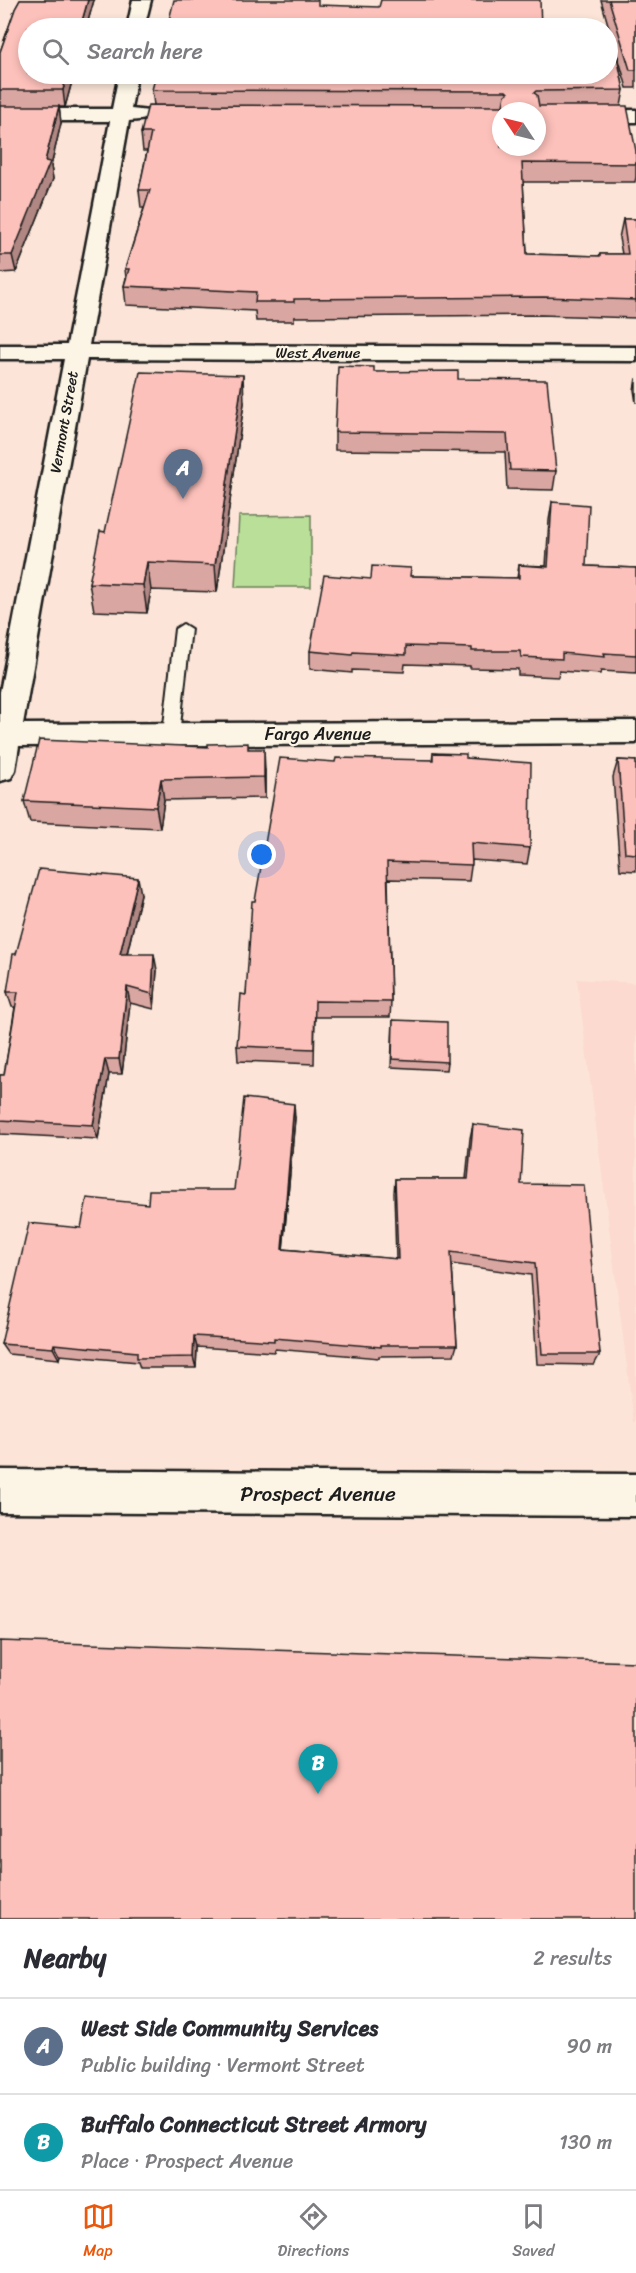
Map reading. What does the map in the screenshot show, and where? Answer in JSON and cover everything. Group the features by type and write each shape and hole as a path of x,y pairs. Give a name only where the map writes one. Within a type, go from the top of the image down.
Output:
{"street":[{"path":"138,18 142,0"},
{"name":"Vermont Street","path":"0,770 3,735 126,84"},
{"path":"0,115 165,115"},
{"path":"546,116 636,116"},
{"name":"West Avenue","path":"0,352 636,354"},
{"name":"Fargo Avenue","path":"3,735 636,732"},
{"name":"Prospect Avenue","path":"0,1491 636,1496"}],"lane":[{"path":"171,734 183,629"}],"shaded area":[{"path":"577,979 636,983 636,1422 634,1422"}],"green space":[{"path":"311,515 311,587 235,587 239,516"}],"building":[{"path":"20,0 88,0 83,18 18,18 18,84 64,84 63,90 0,90 0,52"},
{"path":"174,0 318,0 318,5 379,7 381,0 540,0 541,18 170,18"},
{"path":"609,0 636,0 636,70 630,70 618,30 618,18 614,18"},
{"path":"618,61 624,90 536,91 534,93 537,95 538,102 504,102 505,95 508,93 506,91 152,90 154,84 618,84"},
{"path":"148,105 492,106 492,156 546,156 546,106 627,106 636,151 636,164 522,163 527,254 600,256 600,254 628,254 623,219 636,219 636,300 544,297 294,299 294,302 255,302 256,292 124,286 129,269 125,269 150,190 139,190 151,133 141,133"},
{"path":"0,106 59,106 45,161 50,162 12,255 0,255"},
{"path":"338,366 374,367 374,372 458,371 458,379 547,380 556,471 510,470 507,434 335,432"},
{"path":"140,372 243,375 215,565 147,562 143,585 89,583 100,531 105,532"},
{"path":"552,502 589,505 586,566 636,568 636,655 604,653 605,657 562,653 562,659 521,657 520,651 472,651 472,648 406,646 406,655 353,652 352,655 310,651 324,575 371,579 372,566 411,568 410,576 519,578 519,565 548,567"},
{"path":"39,740 208,747 208,744 248,743 248,749 264,749 264,777 161,779 156,807 24,801"},
{"path":"433,753 466,754 466,758 531,763 530,848 471,843 472,865 387,862 391,1002 315,1001 314,1049 237,1046 241,994 246,995 252,901 255,901 280,758 335,762 336,758 433,760"},
{"path":"618,760 636,761 636,854 625,853"},
{"path":"39,869 138,878 120,954 154,954 152,994 127,987 119,1059 105,1059 93,1125 0,1120 0,1075 4,1075 18,992 7,992 13,954 16,954"},
{"path":"393,1020 447,1022 447,1062 392,1059"},
{"path":"244,1098 294,1104 282,1249 398,1259 395,1179 468,1179 473,1124 524,1130 521,1184 584,1185 600,1354 542,1354 535,1263 451,1252 457,1345 381,1345 381,1347 274,1338 274,1341 194,1336 193,1357 137,1358 137,1352 54,1344 53,1348 1,1344 29,1223 81,1228 87,1198 148,1204 149,1190 234,1190"},
{"path":"0,1641 636,1662 636,1919 0,1919"}],"place":[{"name":"West Side Community Services","path":"183,499"},
{"name":"Buffalo Connecticut Street Armory","path":"318,1794"}]}
